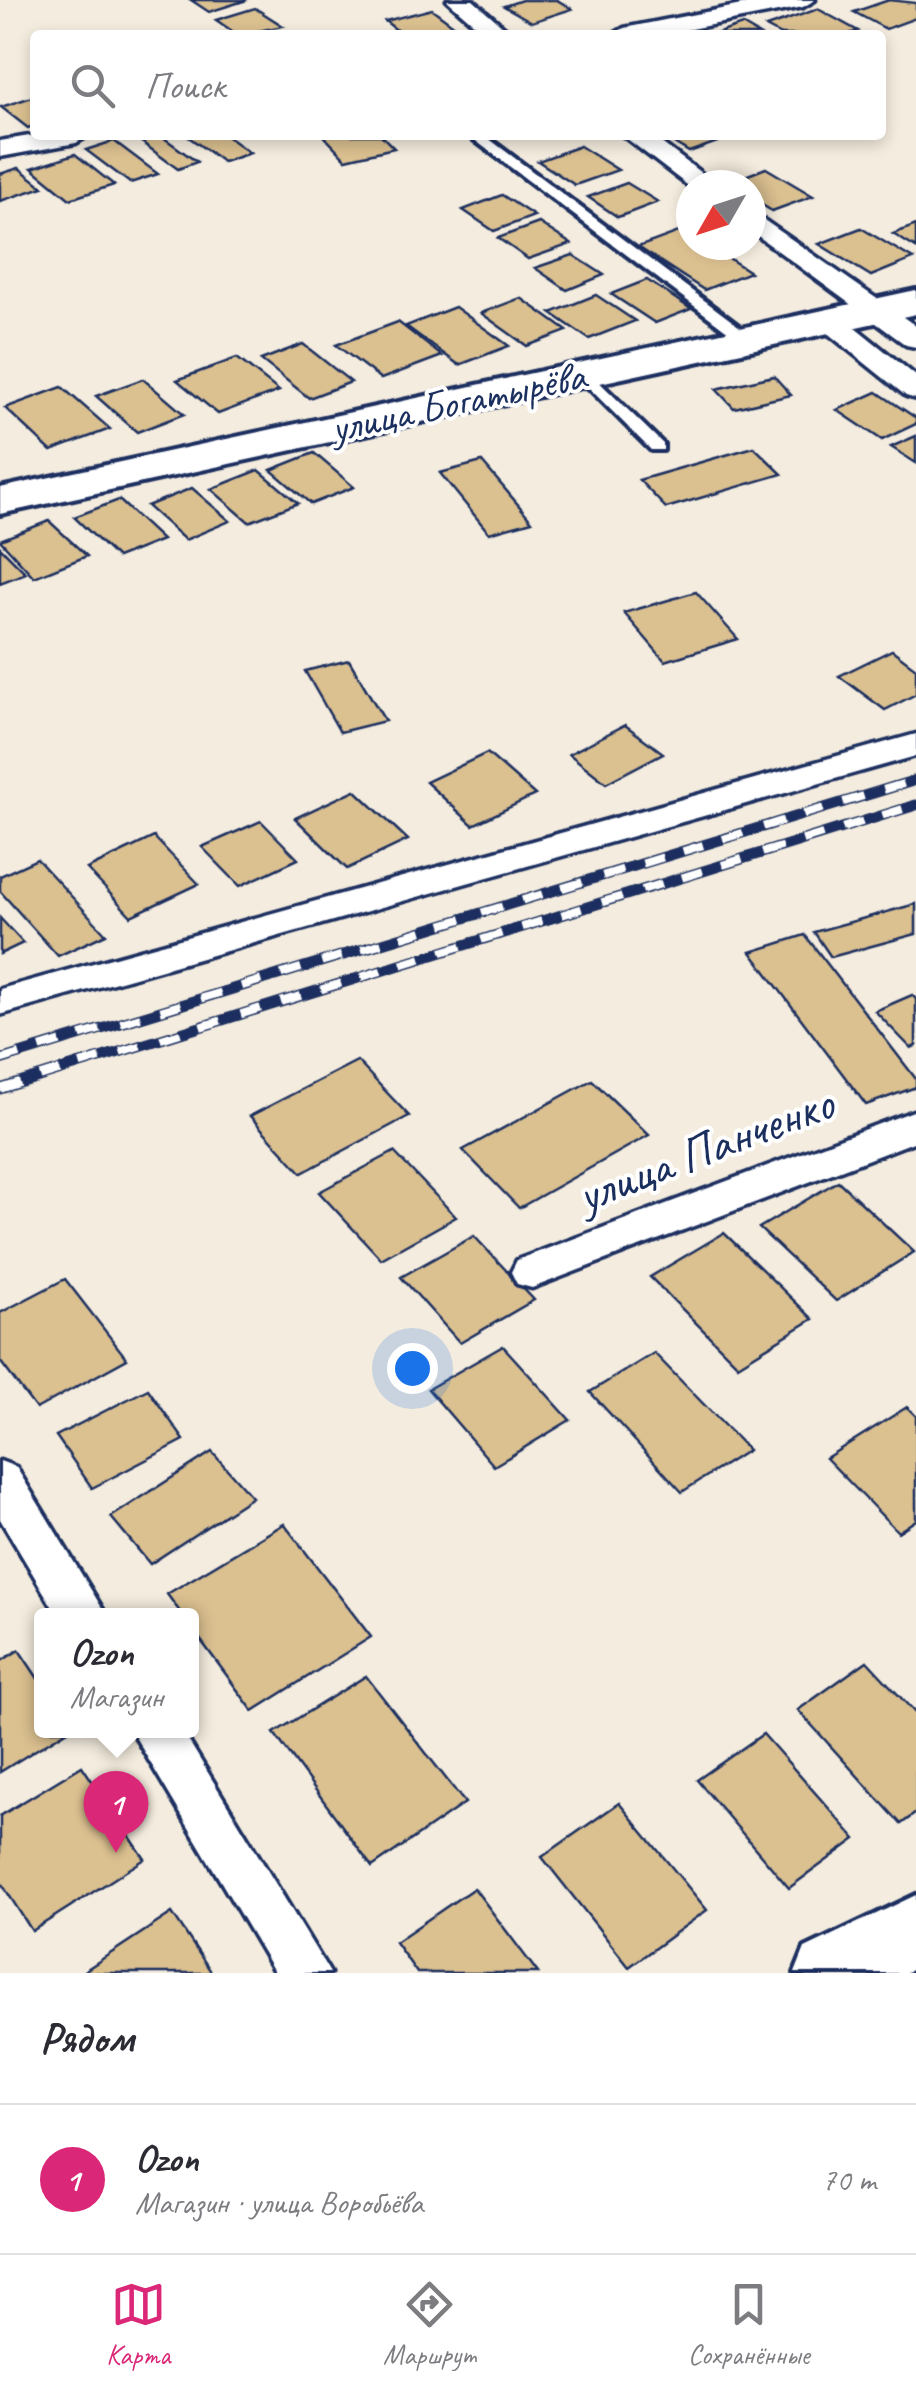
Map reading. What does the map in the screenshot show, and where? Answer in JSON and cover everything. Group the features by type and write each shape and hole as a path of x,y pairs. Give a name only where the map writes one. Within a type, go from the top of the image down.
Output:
{"street":[{"path":"459,0 495,30"},
{"path":"650,30 803,0"},
{"path":"0,149 49,140"},
{"path":"642,140 683,170"},
{"path":"766,228 897,306 916,340"},
{"name":"улица Богатырёва","path":"0,501 897,306"},
{"path":"830,321 916,390"},
{"path":"0,1002 916,746"},
{"name":"улица Панченко","path":"532,1272 916,1124"},
{"path":"0,1480 79,1608"},
{"path":"160,1738 304,1973"},
{"path":"832,1973 916,1930"}],"lane":[{"path":"482,140 747,339"},
{"path":"583,374 657,447"}],"building":[{"path":"191,0 247,0 209,12"},
{"path":"522,0 557,0 572,9 532,22 504,6"},
{"path":"889,0 916,3 916,18 886,29 854,12"},
{"path":"255,8 283,26 231,30 216,20"},
{"path":"432,9 460,30 397,30 385,21"},
{"path":"818,9 856,30 772,30 766,27"},
{"path":"30,98 30,127 28,128 1,107"},
{"path":"139,140 167,140 197,162 178,169"},
{"path":"193,140 232,140 250,153 223,162"},
{"path":"328,140 386,140 394,148 346,159"},
{"path":"669,140 723,140 689,152"},
{"path":"114,141 158,174 130,183 86,150"},
{"path":"580,146 618,170 575,185 538,161"},
{"path":"75,154 114,185 70,199 32,168"},
{"path":"19,168 43,187 0,201 0,174"},
{"path":"766,168 813,196 772,211 766,207 766,170 761,170"},
{"path":"627,183 658,202 618,217 588,197"},
{"path":"502,195 534,216 494,231 463,210"},
{"path":"539,223 571,244 528,259 498,238"},
{"path":"916,225 916,248 893,234"},
{"path":"861,228 913,259 871,276 819,244"},
{"path":"676,233 676,260 731,260 750,272 704,290 638,247"},
{"path":"573,255 604,275 567,290 535,268"},
{"path":"647,280 691,309 655,323 611,294"},
{"path":"596,295 635,321 589,339 551,313"},
{"path":"521,298 567,331 527,346 481,313"},
{"path":"455,307 509,346 459,365 406,326"},
{"path":"398,322 442,356 381,379 336,345"},
{"path":"303,344 351,382 309,398 261,360"},
{"path":"237,358 279,391 218,414 177,380"},
{"path":"774,376 791,395 734,408 716,389"},
{"path":"143,379 184,414 137,432 96,396"},
{"path":"62,387 110,429 51,451 5,408"},
{"path":"877,392 916,418 916,424 882,440 837,410"},
{"path":"916,436 916,463 891,447"},
{"path":"754,447 782,474 666,508 639,480"},
{"path":"314,453 354,487 311,504 271,470"},
{"path":"482,462 532,521 489,533 440,473"},
{"path":"259,470 298,503 249,522 211,489"},
{"path":"192,488 230,521 185,540 147,506"},
{"path":"119,500 162,540 117,558 74,517"},
{"path":"49,521 87,556 34,577 0,540"},
{"path":"0,547 26,573 0,583"},
{"path":"696,592 738,639 665,661 624,613"},
{"path":"892,650 916,668 916,694 885,710 839,676"},
{"path":"349,660 385,721 340,732 305,671"},
{"path":"625,725 663,753 606,783 569,754"},
{"path":"487,753 535,795 473,825 426,782"},
{"path":"355,790 408,840 347,869 295,818"},
{"path":"261,821 298,859 240,886 202,847"},
{"path":"154,837 199,884 131,916 87,869"},
{"path":"37,859 106,934 58,956 0,891 0,876"},
{"path":"916,904 916,934 831,957 814,932"},
{"path":"0,918 23,943 0,954"},
{"path":"805,935 916,1079 916,1087 866,1105 751,952"},
{"path":"912,995 916,999 916,1046 911,1048 875,1011"},
{"path":"357,1061 409,1116 302,1173 250,1116"},
{"path":"592,1080 649,1135 519,1208 463,1150"},
{"path":"394,1152 456,1217 381,1259 319,1192"},
{"path":"838,1181 914,1252 836,1301 759,1228"},
{"path":"724,1233 813,1319 738,1365 650,1277"},
{"path":"474,1236 534,1300 460,1343 401,1277"},
{"path":"65,1279 127,1359 36,1409 0,1361 0,1313"},
{"path":"503,1346 570,1420 494,1466 428,1389"},
{"path":"654,1353 748,1450 682,1492 590,1392"},
{"path":"148,1389 184,1440 92,1488 56,1436"},
{"path":"907,1407 916,1416 916,1520 898,1532 826,1458"},
{"path":"212,1452 252,1497 150,1564 111,1517"},
{"path":"284,1524 371,1637 253,1711 199,1638 199,1608 177,1608 167,1594"},
{"path":"19,1650 34,1672 34,1738 55,1738 0,1772 0,1662"},
{"path":"867,1661 916,1714 916,1813 901,1824 798,1710"},
{"path":"366,1676 465,1803 372,1867 274,1733"},
{"path":"763,1734 856,1839 789,1888 697,1780"},
{"path":"82,1766 145,1859 32,1931 0,1881 0,1816"},
{"path":"619,1803 707,1910 629,1967 542,1857"},
{"path":"474,1888 538,1973 417,1973 395,1942"},
{"path":"172,1913 212,1973 81,1973"}],"railway":[{"path":"0,1060 916,780"},
{"path":"0,1089 916,805"}],"place":[{"name":"Ozon","path":"116,1853"}]}
